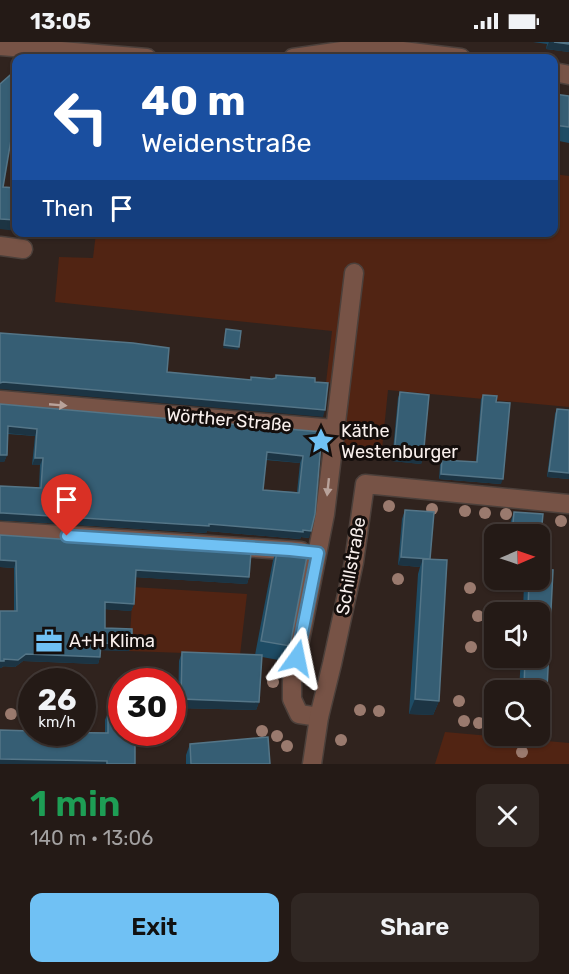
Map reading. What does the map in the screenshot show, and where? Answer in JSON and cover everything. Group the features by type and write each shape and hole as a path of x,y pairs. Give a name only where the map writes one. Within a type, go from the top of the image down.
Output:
{"street":[{"path":"0,46 125,49"},
{"path":"333,54 362,48 428,54"},
{"path":"0,246 23,249"},
{"path":"0,531 318,553 325,514 354,273"},
{"name":"Wörther Straße","path":"0,400 334,429"},
{"name":"Schillstraße","path":"312,764 319,717 354,562 365,484 569,504"},
{"name":"Schillstraße","path":"318,553 292,681 292,699 299,714 319,717"}],"shaded area":[{"path":"558,175 569,176 569,407 388,390 381,459 342,455 346,385 326,383 332,331 55,302 59,257 93,258 96,237 558,237"},
{"path":"133,587 247,594 240,655 129,651"},
{"path":"445,732 484,735 484,746 550,746 550,741 569,743 569,764 435,764"}],"building":[{"path":"12,74 12,134 3,187 12,188 12,220 0,219 0,84"},
{"path":"558,95 569,96 569,127 558,126"},
{"path":"226,329 241,331 239,347 224,345"},
{"path":"0,333 169,348 167,372 251,380 251,377 272,379 276,378 276,375 315,378 315,382 328,383 325,410 0,383"},
{"path":"400,392 429,395 423,458 394,455"},
{"path":"483,395 497,396 496,402 510,403 503,479 441,474 442,460 477,462"},
{"path":"0,404 322,432 315,514 311,531 303,530 303,532 209,524 209,526 0,513 0,486 41,488 43,458 35,458 37,429 8,426 7,455 0,455","holes":["267,452 303,456 299,493 263,490"]},
{"path":"557,409 569,410 569,473 549,471"},
{"path":"405,510 434,512 430,559 401,557"},
{"path":"514,512 543,514 542,524 513,524"},
{"path":"0,535 251,552 249,577 136,570 134,604 105,602 105,628 132,629 132,644 101,643 100,657 26,654 18,660 0,661 0,611 17,611 16,561 0,560"},
{"path":"278,546 308,551 290,646 261,641"},
{"path":"423,559 447,560 439,701 415,699"},
{"path":"550,570 553,570 550,630 550,602 528,602 529,590 550,590"},
{"path":"182,652 262,655 259,702 186,699 186,668 182,668"},
{"path":"525,668 548,668 547,680 524,680"},
{"path":"0,730 18,731 18,746 96,746 96,733 108,733 108,746 135,746 135,764 107,764 107,761 0,759"},
{"path":"268,737 270,764 191,764 190,744"}],"place":[{"name":"Käthe Westenburger","path":"321,441"},
{"name":"A+H Klima","path":"49,641"}],"route":[{"path":"67,536 318,553 297,658"}]}
